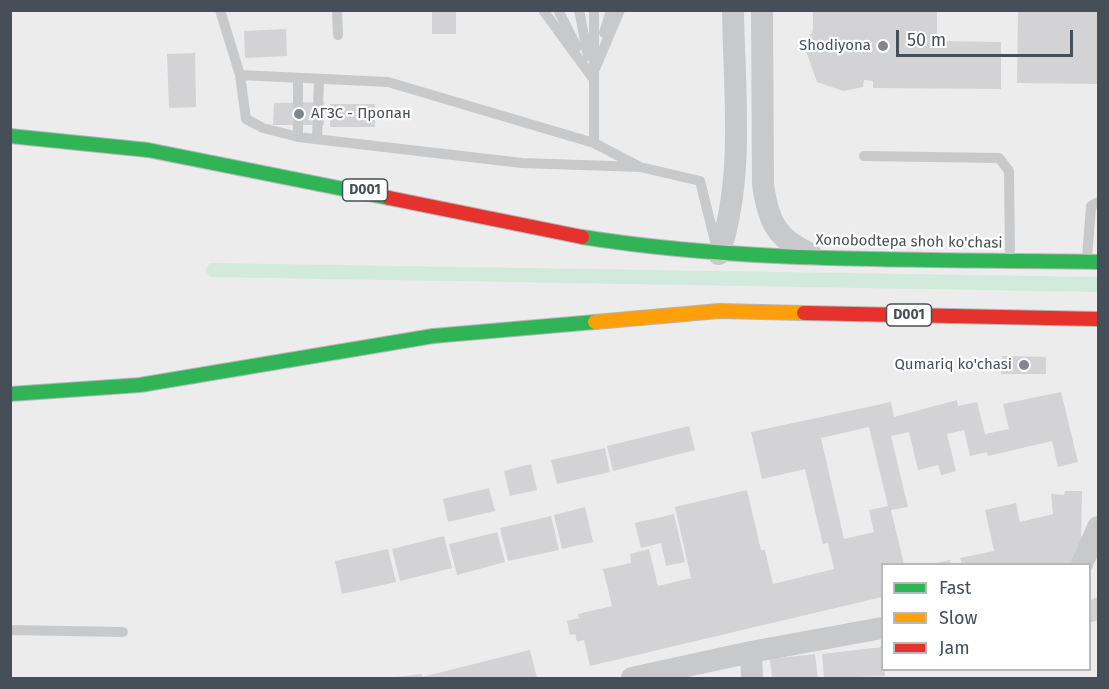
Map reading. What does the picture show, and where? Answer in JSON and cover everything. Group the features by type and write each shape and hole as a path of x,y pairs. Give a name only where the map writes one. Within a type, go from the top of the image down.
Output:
{"highway":[{"name":"D001","path":"10,136 66,139 162,150 285,173 555,232 719,254"},
{"name":"Xonobodtepa shoh ko'chasi","path":"719,254 1093,261"},
{"name":"D001","path":"10,394 140,385 433,336 718,311 1098,319"}],"street":[{"path":"719,254 725,236 735,181 733,10"},
{"path":"762,10 763,184 766,207 774,226 791,245 818,257"},
{"path":"1090,558 1098,526"},
{"path":"632,678 751,652 881,628"},
{"path":"751,652 752,678"}],"lane":[{"path":"220,10 240,75 246,119 263,128 298,137 522,163 640,167 700,181 719,254"},
{"path":"336,10 338,35"},
{"path":"543,10 592,77"},
{"path":"558,10 592,77"},
{"path":"579,10 592,77"},
{"path":"594,10 592,77 594,143"},
{"path":"592,77 611,10"},
{"path":"592,77 620,10"},
{"path":"240,75 388,82 594,143 640,167"},
{"path":"298,79 298,137"},
{"path":"317,138 319,80"},
{"path":"864,156 999,158 1009,171 1010,260"},
{"path":"1093,261 1091,206 1098,202"},
{"path":"10,630 123,632"}],"green space":[{"path":"210,263 1098,277 1098,292 210,277 205,270"}],"building":[{"path":"432,10 456,10 456,34 432,34"},
{"path":"813,10 937,10 937,41 1001,42 1001,89 873,88 873,81 864,80 863,87 843,91 817,82 805,48 813,30"},
{"path":"1018,10 1098,10 1098,84 1017,83"},
{"path":"286,29 287,56 245,58 244,31"},
{"path":"195,53 196,107 169,108 167,54"},
{"name":"АГЗС - Пропан","path":"324,102 324,125 273,125 274,103"},
{"path":"330,104 375,104 375,127 330,127"},
{"name":"Qumariq ko'chasi","path":"1002,356 1046,357 1046,374 1001,374"},
{"path":"1061,392 1078,462 1058,467 1052,441 988,456 987,452 970,456 964,430 947,434 956,471 941,475 938,465 918,470 909,432 891,436 908,507 891,510 904,563 881,563 881,597 590,666 584,640 577,642 575,634 570,635 567,621 579,618 578,614 612,606 603,569 631,563 630,554 649,549 658,586 691,578 675,507 747,490 761,550 765,550 773,584 834,569 828,543 823,544 805,469 762,479 751,432 891,402 894,417 957,400 958,406 977,402 985,434 1009,429 1003,404","holes":["869,427 888,506 869,510 874,532 844,539 821,438"]},
{"path":"689,426 695,450 613,471 607,446"},
{"path":"605,448 610,472 557,484 551,460"},
{"path":"531,464 537,490 510,496 504,471"},
{"path":"489,488 495,511 448,522 443,499"},
{"path":"1065,491 1082,491 1081,541 1076,561 1070,563 962,563 960,558 994,551 985,510 1016,503 1020,522 1053,514 1051,494 1064,495"},
{"path":"585,507 593,542 562,549 554,515"},
{"path":"674,514 685,562 666,566 661,543 641,548 635,523"},
{"path":"551,516 559,550 508,561 500,528"},
{"path":"497,532 505,562 457,575 449,544"},
{"path":"444,536 452,568 400,581 392,549"},
{"path":"388,549 396,582 342,594 335,561"},
{"path":"1098,597 1098,620 1091,623 1091,600"},
{"path":"881,647 881,671 885,671 885,676 824,678 822,654"},
{"path":"530,650 537,678 386,678 422,674 422,677"},
{"path":"815,654 818,678 772,678 770,659"}],"traffic: fast":[{"path":"10,136 148,150 389,198"},
{"path":"582,237 646,246 775,256 1098,262"},
{"path":"10,394 140,385 433,336 595,322"}],"traffic: slow":[{"path":"595,322 719,311 804,313"}],"traffic: jam":[{"path":"389,198 582,237"},
{"path":"804,313 1098,319"}],"place":[{"name":"Shodiyona","path":"883,46"},
{"name":"АГЗС - Пропан","path":"299,114"},
{"name":"Qumariq ko'chasi","path":"1024,365"}]}
